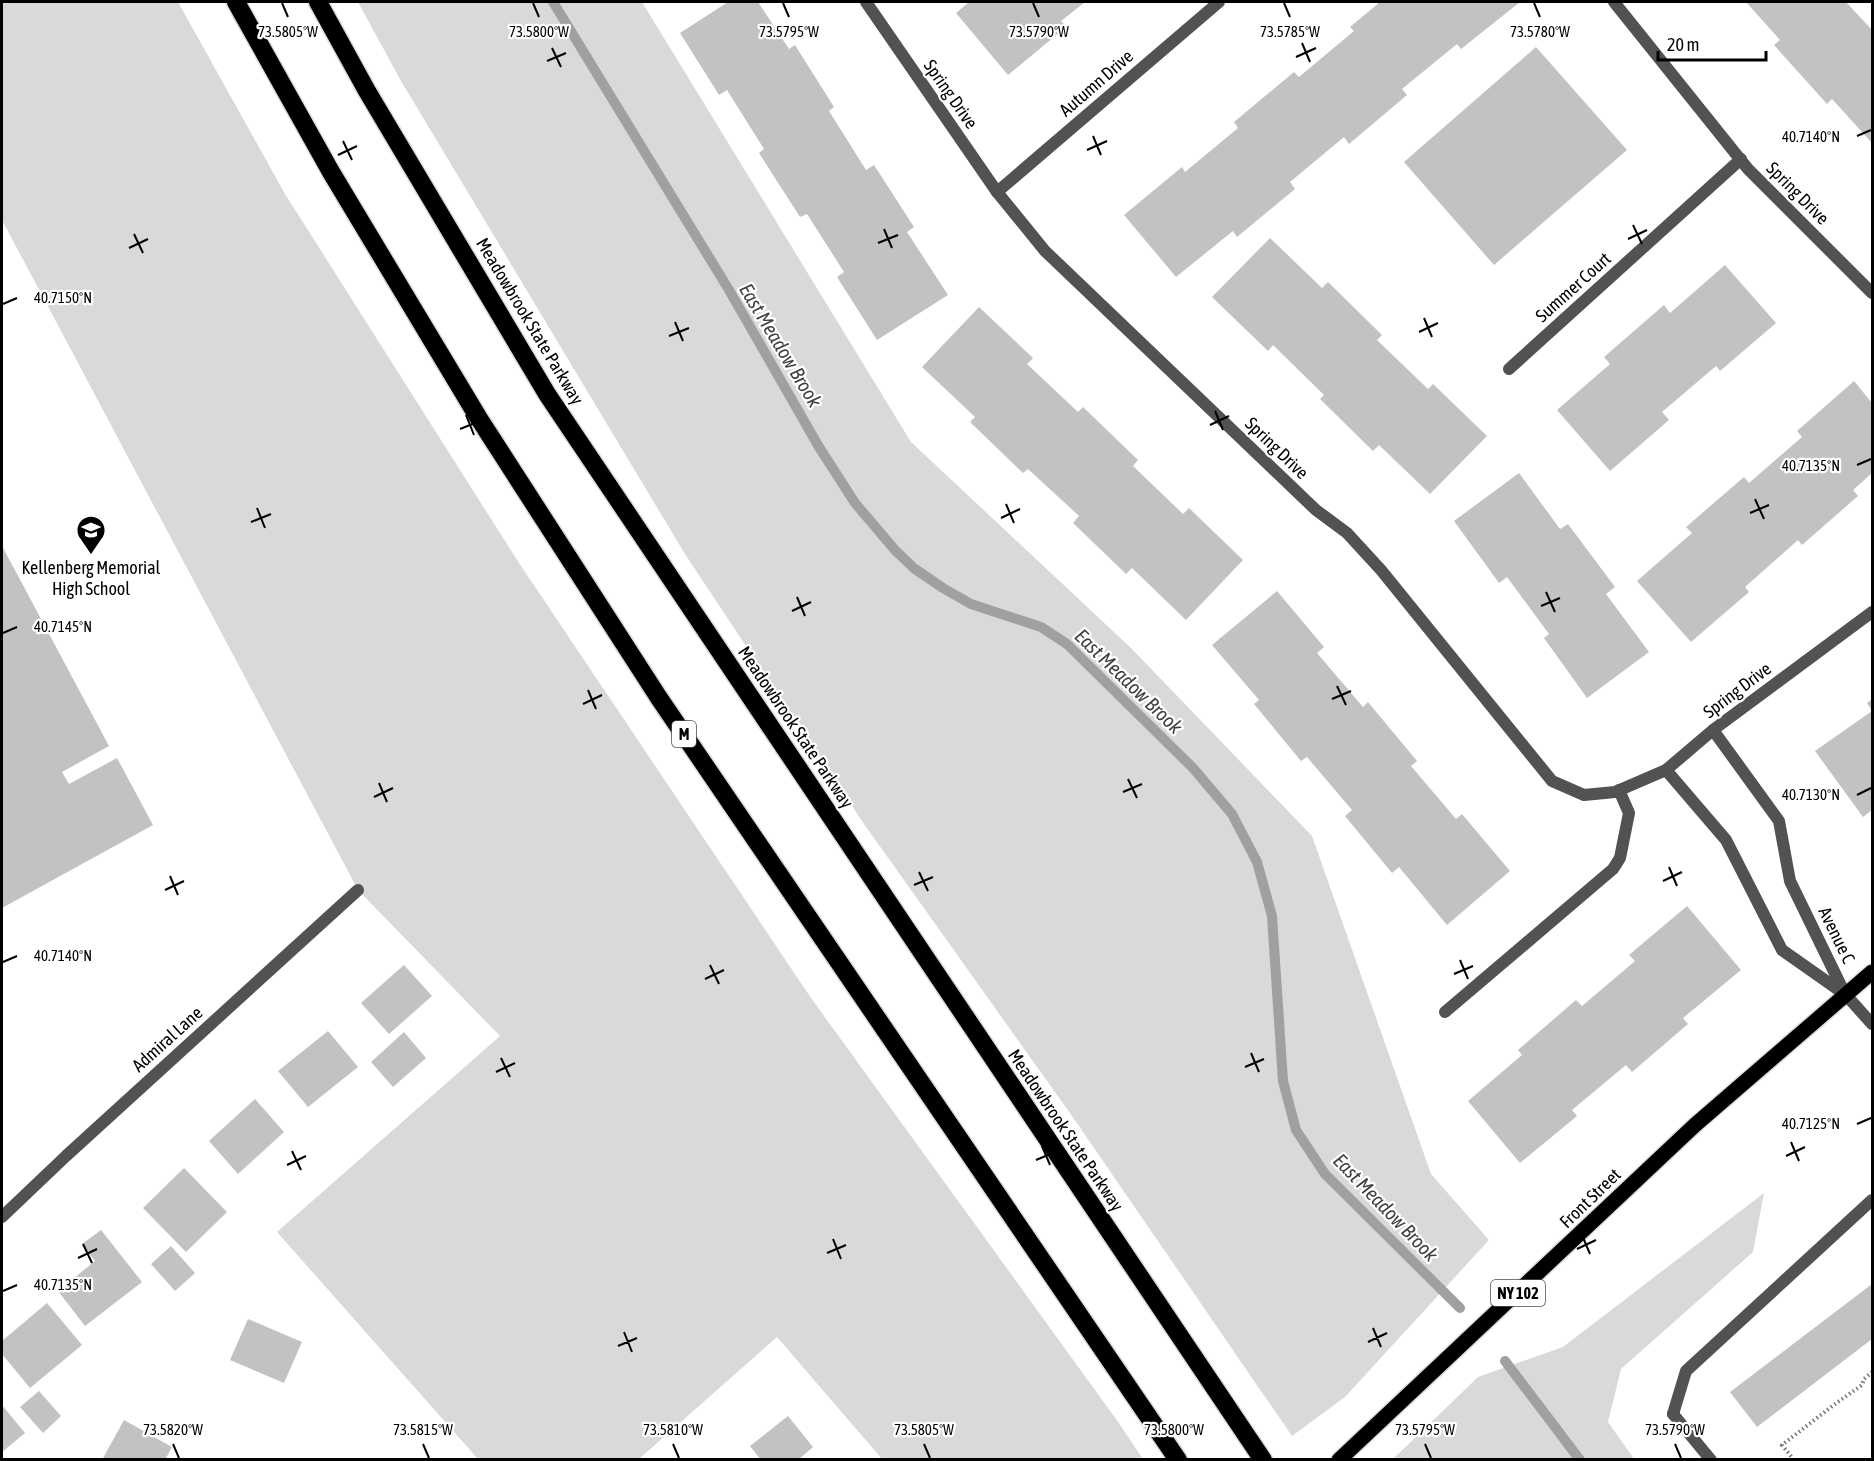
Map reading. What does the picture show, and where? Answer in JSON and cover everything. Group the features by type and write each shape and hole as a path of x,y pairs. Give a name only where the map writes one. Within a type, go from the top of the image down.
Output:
{"highway":[{"name":"M","path":"236,2 331,172 478,417 653,688 1173,1452"},
{"name":"Meadowbrook State Parkway","path":"318,2 367,91 547,394 1263,1460"}],"main road":[{"name":"Front Street","path":"1340,1460 1695,1125 1872,972"}],"street":[{"name":"Spring Drive","path":"866,2 997,192 1045,251 1316,510 1347,533 1381,570 1552,781 1584,795 1619,790 1666,770 1713,730 1872,612"},
{"name":"Autumn Drive","path":"997,192 1219,2"},
{"name":"Spring Drive","path":"1614,2 1748,169 1872,293"},
{"name":"Summer Court","path":"1509,369 1741,159"},
{"name":"Avenue C","path":"1713,730 1779,821 1790,881 1846,995"},
{"name":"Avenue C","path":"1666,770 1726,840 1782,950 1846,995"},
{"path":"1445,1012 1613,869 1620,858 1629,813 1619,790"},
{"name":"Admiral Lane","path":"2,1217 358,890"},
{"path":"1846,995 1872,1024"},
{"path":"1711,1460 1673,1414 1686,1371 1872,1200"}],"path":[{"path":"1794,1460 1782,1445 1862,1385 1864,1379 1872,1372"}],"shaded area":[{"path":"2,2 178,2 285,194 519,563 811,998 1143,1459 882,1459 777,1337 639,1459 478,1459 277,1232 500,1036 358,890 2,220"},
{"path":"358,2 642,2 911,442 1132,649 1312,836 1431,1174 1489,1240 1345,1397 1292,1436 1072,1116 864,824 685,554 401,81"},
{"path":"1764,1193 1753,1252 1621,1369 1608,1422 1634,1459 1393,1459 1478,1377 1563,1347"}],"building":[{"path":"728,2 758,2 789,49 795,45 834,107 829,111 866,170 874,165 914,227 907,232 948,295 877,340 837,277 844,272 807,214 800,217 759,153 764,149 727,90 719,95 680,33"},
{"path":"969,2 1085,2 1061,21 1066,27 1008,75 956,13"},
{"path":"1380,2 1520,2 1461,49 1457,44 1402,89 1407,95 1349,144 1344,137 1290,182 1295,189 1237,237 1233,231 1176,277 1124,215 1182,167 1185,172 1238,128 1234,122 1294,72 1299,77 1354,31 1350,27"},
{"path":"1746,2 1846,2 1872,30 1872,143 1832,99 1827,104 1774,45 1780,40"},
{"path":"1536,47 1627,150 1494,265 1404,162"},
{"path":"1270,238 1322,288 1328,282 1382,335 1377,340 1428,389 1433,384 1487,436 1430,494 1379,445 1373,451 1320,399 1324,395 1273,345 1268,351 1212,297"},
{"path":"1725,265 1776,323 1720,371 1716,366 1662,412 1669,420 1610,471 1557,410 1610,364 1604,357 1664,305 1670,313"},
{"path":"979,307 1033,358 1027,364 1078,412 1083,407 1138,460 1133,466 1183,514 1189,508 1243,560 1186,620 1132,568 1126,574 1073,523 1079,516 1028,469 1023,473 970,422 975,417 922,367"},
{"path":"1854,381 1872,403 1872,473 1853,490 1858,496 1802,545 1798,540 1745,587 1749,592 1691,642 1637,581 1692,533 1686,527 1744,477 1749,483 1802,437 1797,431"},
{"path":"1519,473 1560,529 1568,524 1615,587 1606,594 1649,652 1587,698 1544,638 1549,634 1507,577 1499,583 1454,521"},
{"path":"2,546 109,746 62,772 69,784 117,758 153,825 2,908"},
{"path":"1277,591 1324,647 1317,653 1363,707 1368,702 1417,761 1411,766 1456,819 1462,814 1510,871 1447,925 1399,867 1392,873 1345,816 1352,810 1307,757 1301,761 1254,704 1259,700 1212,645"},
{"path":"1872,699 1872,711 1867,703"},
{"path":"1872,711 1872,810 1863,817 1815,751"},
{"path":"1687,906 1741,970 1683,1018 1688,1024 1632,1072 1626,1065 1572,1110 1577,1116 1520,1163 1468,1101 1522,1055 1518,1050 1576,1000 1582,1006 1635,961 1629,955"},
{"path":"404,965 432,996 389,1034 361,1003"},
{"path":"328,1031 358,1067 308,1107 278,1071"},
{"path":"404,1032 426,1058 393,1087 371,1062"},
{"path":"255,1099 284,1132 238,1174 209,1141"},
{"path":"184,1168 227,1212 186,1252 143,1208"},
{"path":"101,1230 142,1282 85,1326 58,1291 95,1261 82,1244"},
{"path":"171,1246 195,1273 175,1291 151,1264"},
{"path":"1872,1284 1872,1339 1757,1427 1730,1392"},
{"path":"47,1303 82,1345 30,1388 2,1354 2,1341"},
{"path":"248,1319 302,1342 284,1383 230,1360"},
{"path":"39,1391 61,1416 43,1433 20,1407"},
{"path":"2,1405 25,1433 2,1452"},
{"path":"788,1416 813,1447 798,1460 761,1460 750,1446"},
{"path":"124,1420 172,1447 165,1460 102,1460"}],"waterway":[{"name":"East Meadow Brook","path":"553,2 729,290 819,447 855,503 895,550 915,569 943,588 971,604 1041,627 1067,644 1193,768 1232,814 1257,862 1272,916 1283,1081 1296,1130 1325,1174 1460,1308"},
{"name":"East Meadow Brook","path":"1505,1361 1580,1460"}],"place":[{"name":"Kellenberg Memorial High School","path":"91,556"}]}
